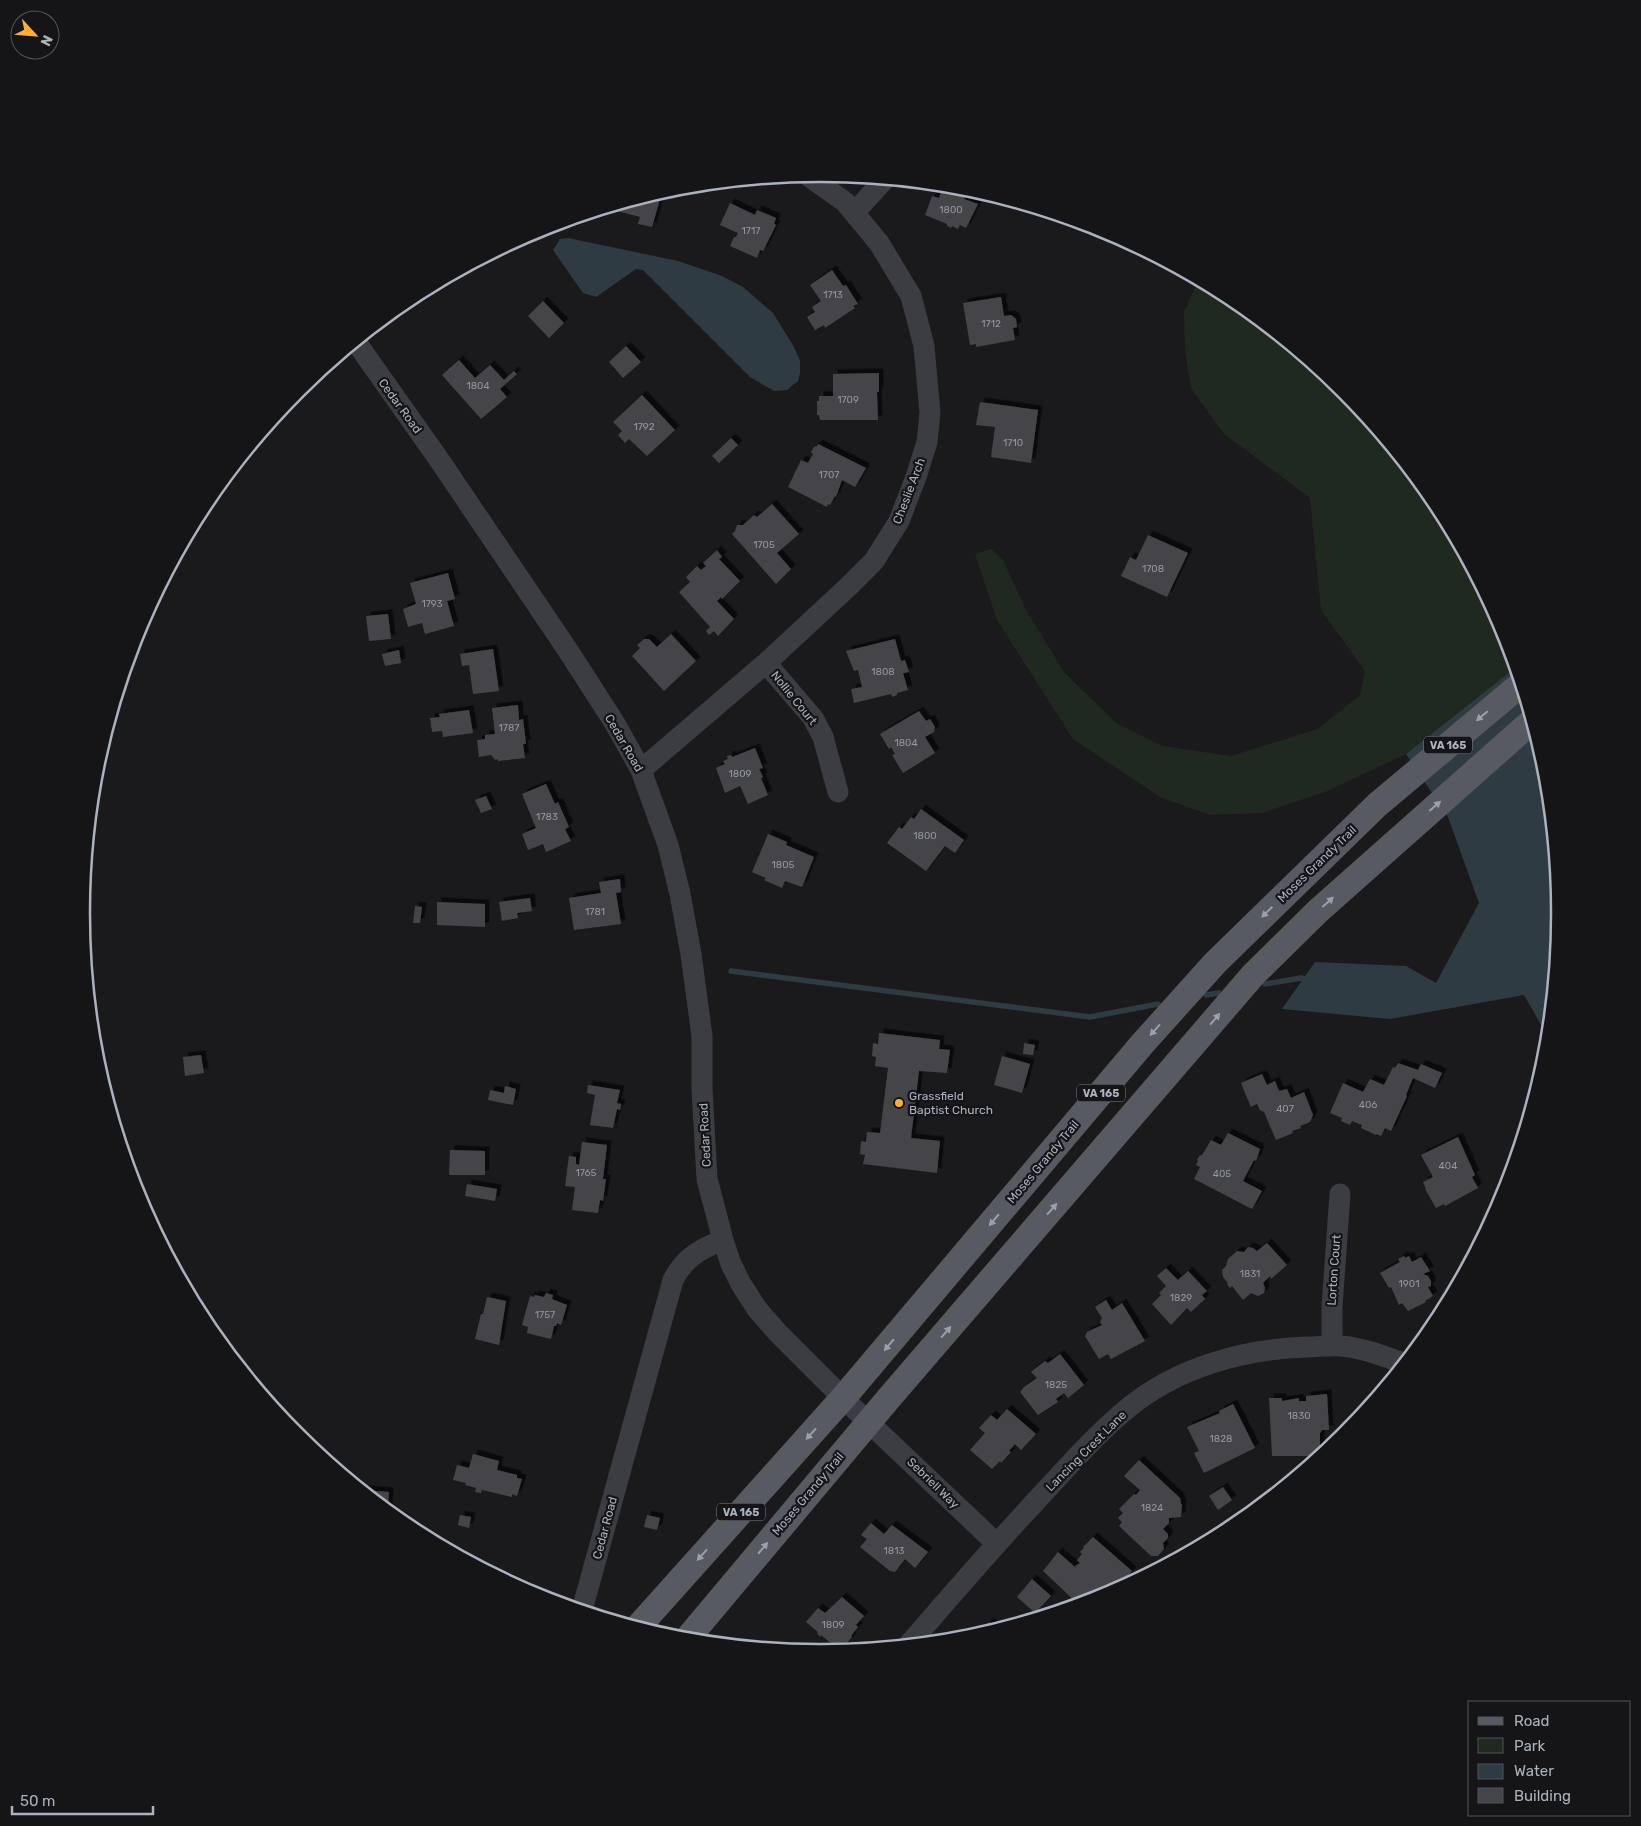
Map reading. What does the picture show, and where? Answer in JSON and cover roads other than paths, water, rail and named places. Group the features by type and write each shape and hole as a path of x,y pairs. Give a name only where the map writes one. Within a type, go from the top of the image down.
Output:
{"main road":[{"name":"Moses Grandy Trail","path":"642,1621 844,1398 1143,1044 1215,962 1377,805 1515,689"},
{"name":"Moses Grandy Trail","path":"693,1632 868,1422 1253,975 1318,911 1398,838 1527,727"}],"street":[{"name":"Cheslie Arch","path":"641,770 766,663 849,586 874,560 899,521 927,442 930,413 924,346 910,296 879,243 845,202 817,182"},
{"path":"854,213 879,185"},
{"name":"Cedar Road","path":"359,347 554,628 614,722 641,770 668,845 680,894 691,954 702,1036 702,1089 707,1180 731,1264 757,1309 777,1332 868,1422"},
{"name":"Nollie Court","path":"766,663 816,724 823,737 838,792"},
{"name":"Lorton Court","path":"1332,1346 1332,1308 1340,1194"},
{"name":"Cedar Road","path":"584,1604 672,1280 685,1260 700,1249 723,1240"},
{"name":"Lancing Crest Lane","path":"916,1637 997,1544 1080,1454 1129,1407 1153,1391 1188,1373 1222,1359 1261,1350 1332,1346 1366,1350 1398,1361"},
{"name":"Sebriell Way","path":"868,1422 997,1544"}],"water":[{"path":"568,238 678,261 722,276 743,287 773,313 794,347 800,361 798,381 787,390 774,391 750,377 643,270 636,269 596,297 583,293 553,250 560,239"},
{"path":"1510,672 1526,724 1537,770 1545,818 1551,913 1549,961 1542,1026 1524,995 1390,1019 1282,1009 1315,962 1406,966 1436,983 1479,903 1448,817 1406,754"}],"waterway":[{"path":"731,971 1090,1017 1158,1004"},
{"path":"1265,984 1301,978 1309,980"},
{"path":"1206,995 1219,993"}],"place":[{"name":"Grassfield Baptist Church","path":"899,1103"}]}
